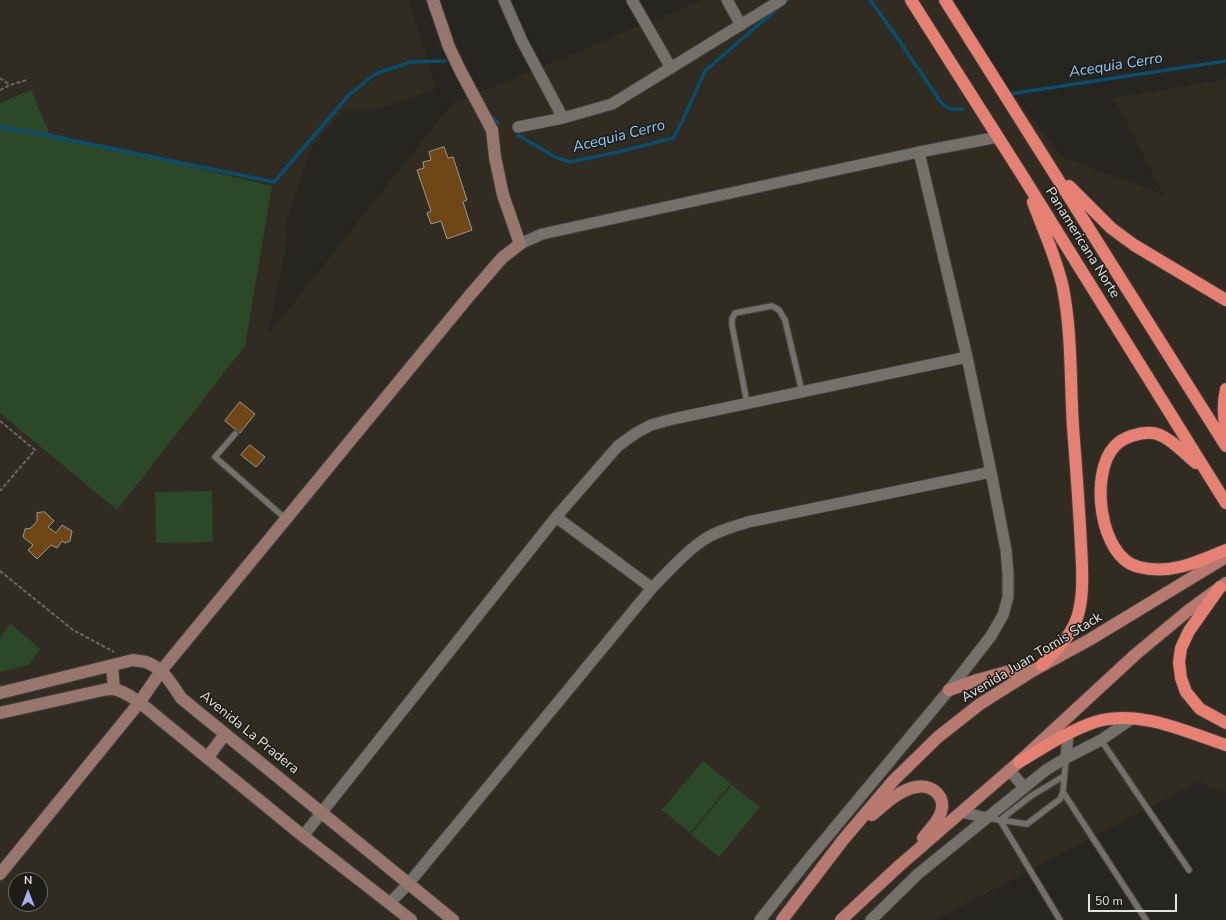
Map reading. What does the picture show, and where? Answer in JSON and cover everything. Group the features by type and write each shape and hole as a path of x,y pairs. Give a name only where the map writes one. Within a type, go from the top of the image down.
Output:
{"highway":[{"name":"Panamericana Norte","path":"912,0 1226,503"},
{"name":"Panamericana Norte","path":"945,0 1226,446"},
{"path":"1052,168 1111,228 1134,245 1226,300"},
{"path":"1022,175 1057,267 1063,286 1067,311 1070,339 1073,426 1082,557 1080,610 1075,625 1066,640 1038,668"},
{"path":"1226,389 1224,398 1224,420 1226,430"},
{"path":"1205,470 1167,438 1152,433 1139,434 1127,438 1115,445 1108,456 1104,468 1101,484 1103,521 1108,536 1115,549 1125,560 1137,567 1169,569 1186,566 1226,550"},
{"path":"1223,585 1189,631 1181,648 1179,662 1181,678 1186,692 1200,709 1226,723"},
{"path":"1019,762 1068,734 1095,723 1107,720 1133,718 1160,723 1226,745"}],"main road":[{"name":"Avenida Juan Tomis Stack","path":"782,920 843,840 893,781 938,737 980,704 1226,557"},
{"path":"841,920 899,866 1019,762 1136,654 1189,610 1223,585"},
{"path":"949,690 977,680 1010,671 1038,668"},
{"path":"843,840 889,800 904,791 916,787 933,789 940,796 942,804 941,813 935,823 899,866"}],"street":[{"path":"433,0 449,47 492,130 495,157 503,195 520,244"},
{"path":"504,0 522,41 563,118"},
{"path":"632,0 671,68"},
{"path":"727,0 741,25"},
{"path":"518,127 563,118 612,104 781,0"},
{"path":"0,874 139,702 161,671 470,295 502,258 520,244 542,234 919,152 998,137"},
{"name":"Avenida Juan Tomis Stack","path":"760,920 949,690 991,636 1002,615 1008,597 1006,550 991,472 967,357 919,152"},
{"path":"302,836 556,517 618,446 636,433 651,425 673,419 967,357"},
{"path":"390,903 409,883 652,588 688,552 703,540 721,531 748,522 991,472"},
{"path":"556,517 652,588"},
{"name":"Avenida La Pradera","path":"0,693 134,660 147,662 161,671 170,680 181,698 453,920"},
{"path":"112,666 114,689"},
{"path":"0,712 103,690 114,689 124,693 139,702 208,757 302,836 411,920"},
{"path":"871,920 918,874 987,818 1027,792 1046,770 1101,740 1133,718"},
{"path":"208,757 225,734"},
{"path":"1066,758 1068,734"},
{"path":"1009,770 1027,792"},
{"path":"962,812 987,818"}],"lane":[{"path":"748,403 732,325 732,319 735,313 772,306 779,310 785,320 802,392"},
{"path":"235,434 215,457 286,519"},
{"path":"1101,740 1189,870"},
{"path":"987,818 1027,824 1060,799 1063,792 1066,758"},
{"path":"1000,820 1027,792 1064,776"},
{"path":"1063,792 1146,920"},
{"path":"1000,820 1060,920"}],"path":[{"path":"0,78 10,85"},
{"path":"0,90 10,85 27,80"},
{"path":"0,421 35,450 0,491"},
{"path":"0,571 73,630 108,650"}],"shaded area":[{"path":"0,0 409,0 436,88 377,110 344,110 312,147 286,222 287,243 268,335 452,104 702,0 941,0 1062,157 1164,195 1114,98 1226,79 1226,793 1198,782 935,920 0,920"}],"green space":[{"path":"31,90 49,133 272,186 245,346 117,510 0,413 0,103"},
{"path":"212,491 213,542 156,543 155,492"},
{"path":"10,623 40,649 28,665 0,672 0,638"},
{"path":"703,761 731,784 690,833 662,810"},
{"path":"732,785 760,807 719,857 691,834"}],"building":[{"path":"444,147 448,158 453,157 467,200 463,202 472,230 447,239 441,221 431,224 427,213 431,211 417,170 424,168 423,162 431,160 429,152"},
{"path":"240,402 255,414 240,433 225,421"},
{"path":"250,445 265,457 256,467 241,455"},
{"path":"45,512 54,521 48,527 56,533 62,525 72,531 70,541 65,543 62,541 57,548 51,545 37,559 28,550 33,545 23,537 25,529 31,528 37,521 37,513"}],"waterway":[{"name":"Acequia Cerro","path":"518,135 555,157 570,162 673,138 682,122 705,71 787,0"},
{"name":"Acequia Cerro","path":"870,0 940,101 949,109 963,109"},
{"path":"0,127 37,133 274,182 349,95 375,74 411,62 445,61"},
{"name":"Acequia Cerro","path":"1009,94 1226,61"},
{"name":"Acequia Cerro","path":"489,114 498,123"}]}
